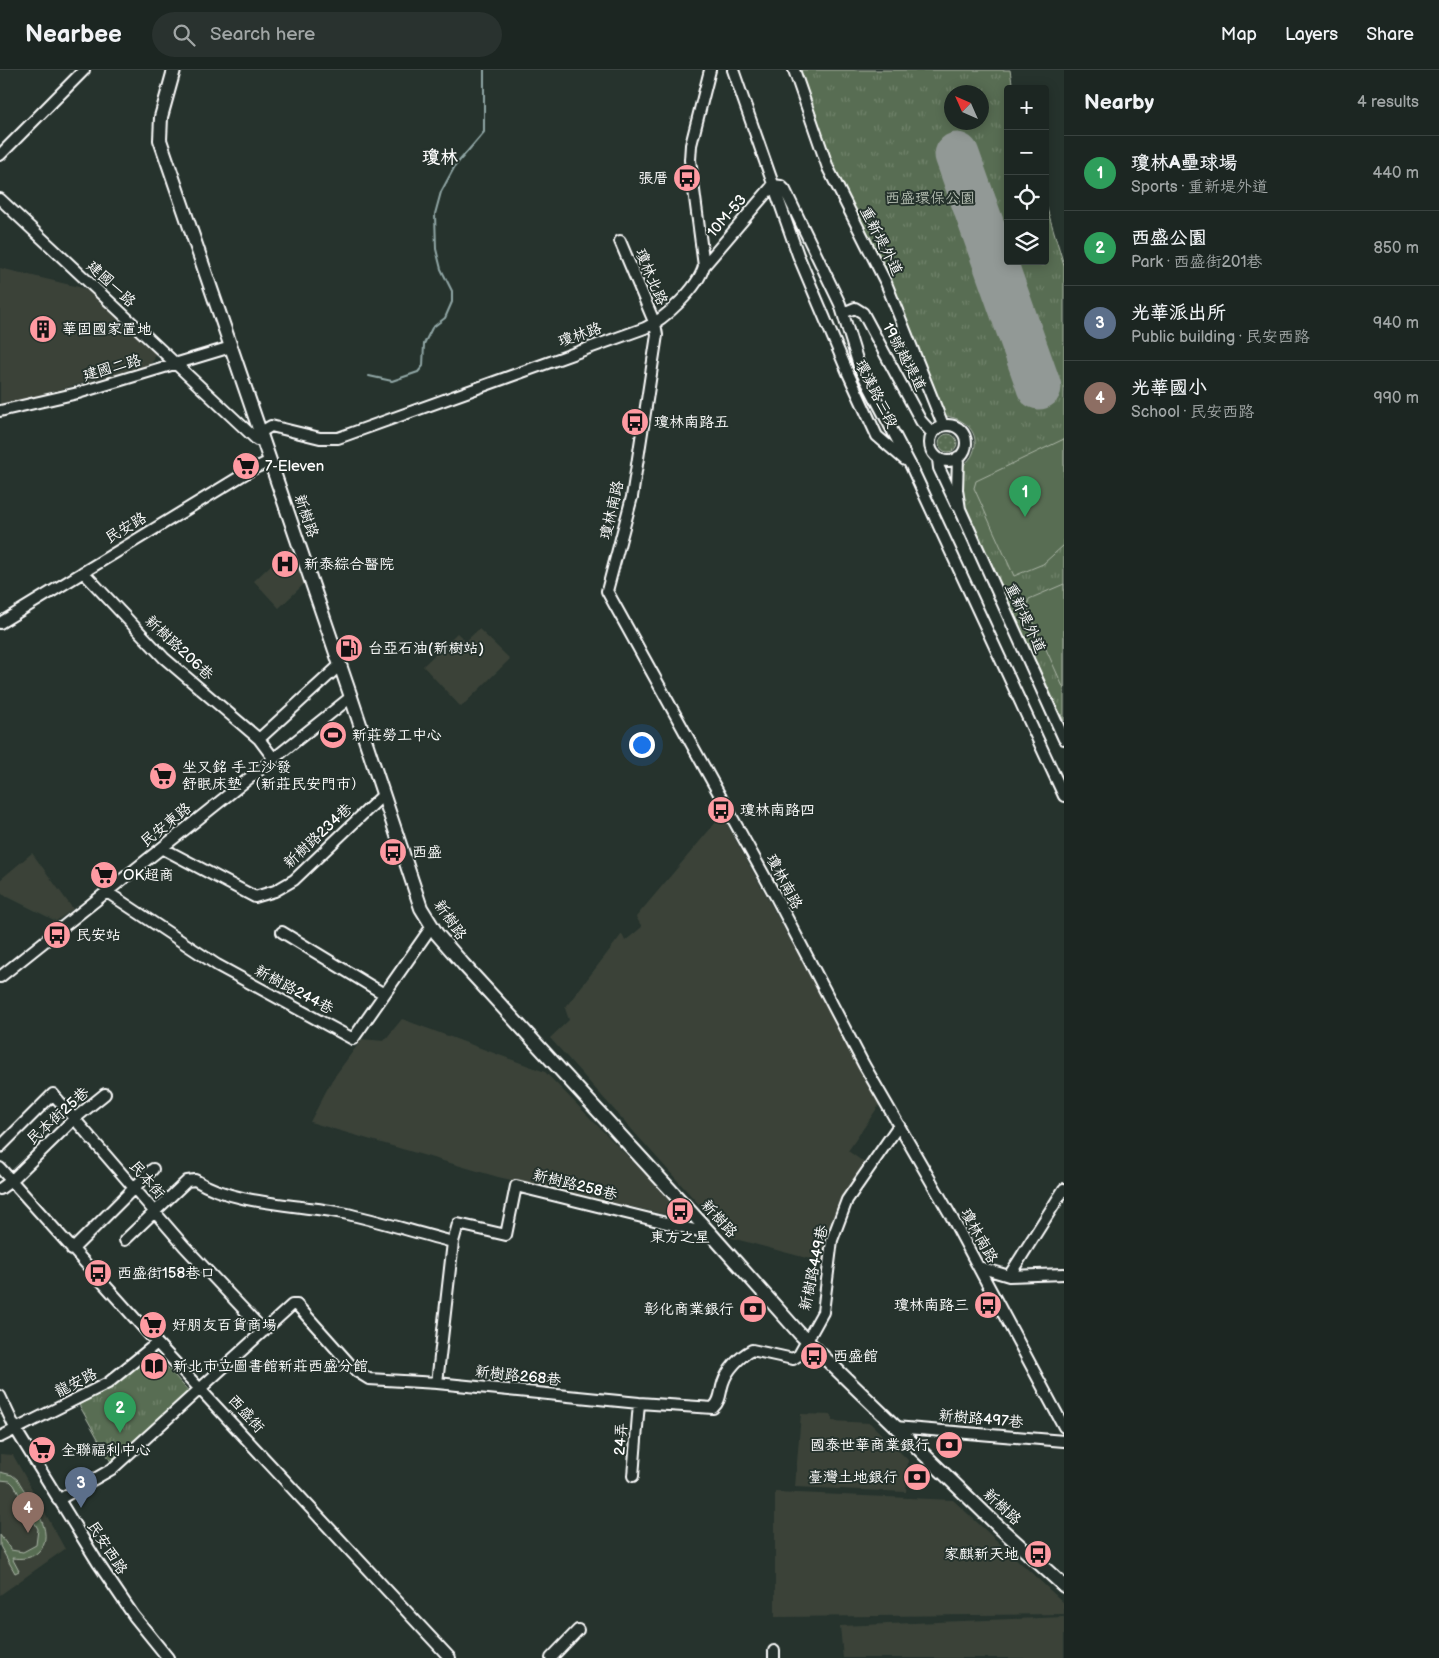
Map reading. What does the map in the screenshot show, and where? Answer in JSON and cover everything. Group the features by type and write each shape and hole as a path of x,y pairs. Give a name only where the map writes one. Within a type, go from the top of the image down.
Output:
{"main road":[{"name":"新樹路","path":"174,70 161,117 160,140 231,347 256,434 268,457 421,908 432,926 464,965 711,1234 807,1342 1064,1586"}],"street":[{"path":"0,155 84,70"},
{"path":"704,266 690,160 691,145 710,70"},
{"name":"環漢路三段","path":"733,70 798,255 877,436 911,466 1064,796"},
{"name":"重新堤外道","path":"794,70 828,168 886,283 943,425 957,427 965,438 966,445 958,457 957,490 960,509 1064,739"},
{"path":"773,185 781,186 788,196 843,313 860,369 911,466"},
{"name":"10M-53","path":"704,266 773,185"},
{"name":"建國一路","path":"0,199 176,364 256,434"},
{"name":"瓊林北路","path":"620,241 655,324"},
{"name":"瓊林路","path":"256,434 272,426 320,438 338,438 655,324 664,318 699,278 704,266"},
{"name":"19號越堤道","path":"843,313 855,308 863,313 921,421 932,433"},
{"name":"瓊林南路","path":"655,324 657,335 632,497 607,591 769,884 864,1065 979,1267 1064,1427"},
{"name":"建國二路","path":"0,411 69,396 231,347"},
{"path":"932,433 943,425"},
{"name":"重新堤外道","path":"932,433 930,447 938,459 939,468 953,501 960,509"},
{"name":"民安路","path":"0,623 250,470 268,457"},
{"path":"938,459 952,460 958,457"},
{"name":"新樹路206巷","path":"83,572 164,658 259,739 274,759"},
{"path":"259,739 340,665"},
{"name":"民安東路","path":"0,977 351,697"},
{"name":"新樹路234巷","path":"162,848 255,897 275,890 294,880 384,795"},
{"name":"新樹路244巷","path":"107,892 217,965 353,1039 432,926"},
{"path":"282,932 384,994"},
{"name":"民本街","path":"0,1147 53,1094 154,1212 264,1331"},
{"name":"民本街25巷","path":"0,1189 11,1181 74,1119 105,1094"},
{"name":"新樹路449巷","path":"807,1342 823,1312 832,1240 847,1200 899,1125"},
{"name":"西盛街","path":"0,1168 157,1343 202,1389 450,1658"},
{"path":"72,1250 153,1169"},
{"path":"125,1240 187,1181 195,1180 204,1186 243,1198 344,1214 453,1242 438,1383"},
{"name":"新樹路258巷","path":"453,1242 458,1224 506,1235 516,1186 711,1234"},
{"path":"1009,1276 1064,1190"},
{"path":"979,1267 1009,1276 1053,1276 1064,1274"},
{"name":"新樹路268巷","path":"264,1331 292,1306 297,1305 356,1371 369,1379 438,1383 638,1403 713,1408 718,1403 724,1380 744,1354 752,1350 793,1359 799,1356 807,1342"},
{"path":"58,1500 112,1469 264,1331"},
{"name":"龍安路","path":"0,1437 108,1383 157,1343"},
{"name":"民安西路","path":"0,1396 16,1430 58,1500 134,1616 168,1658"},
{"name":"24弄","path":"633,1476 638,1403"},
{"name":"新樹路497巷","path":"895,1427 1064,1441"},
{"path":"551,1658 578,1630"}],"shaded area":[{"name":"華固國家置地","path":"0,268 87,289 155,353 154,360 149,365 0,406"},
{"name":"新泰綜合醫院","path":"291,546 304,584 279,608 254,581"},
{"path":"479,629 510,659 461,707 423,666 457,633 466,641"},
{"path":"722,815 880,1104 848,1151 865,1163 841,1199 825,1263 728,1237 550,1038 569,1020 565,1008 622,934 625,941 642,927 636,917"},
{"path":"32,853 73,909 56,921 0,893 0,880"},
{"path":"402,1019 545,1072 690,1220 498,1177 310,1122 332,1080 362,1039 384,1041"},
{"path":"801,1414 832,1415 832,1421 870,1423 908,1460 906,1492 795,1487"},
{"path":"0,1454 13,1455 65,1549 0,1595"},
{"path":"775,1492 953,1500 1064,1603 1064,1614 775,1617"},
{"path":"1064,1617 1064,1658 843,1658 840,1626"}],"green space":[{"name":"西盛環保公園","path":"800,70 1010,70 1012,85 1004,85 1004,265 1049,265 1049,215 1064,265 1064,721 960,501 963,468 972,455 975,446 973,433 965,423 945,416 880,259 860,240"},
{"path":"965,149 1004,259 1004,265 1006,265 1049,386 1031,392 999,303 988,306 968,250 979,246 947,155"},
{"path":"944,434 952,434 957,439 955,450 944,452 939,447 939,439"},
{"path":"1064,439 1064,545 1043,564 1014,576 974,488 976,481"},
{"path":"1064,584 1064,689 1027,607 1029,599"},
{"path":"153,1351 191,1394 111,1462 78,1403"},
{"path":"0,1472 12,1475 18,1480 44,1526 44,1544 38,1552 26,1558 12,1558 19,1571 15,1573 0,1546 0,1535 11,1550 23,1552 36,1545 38,1529 14,1485 10,1481 0,1480"}],"waterway":[{"path":"369,376 392,381 418,372 423,366 424,344 432,328 445,318 452,302 452,291 441,269 436,249 435,214 441,192 455,166 484,132 484,70"}],"runway":[{"path":"957,155 1039,387"}],"place":[{"name":"張厝","path":"687,178"},
{"name":"華固國家置地","path":"43,329"},
{"name":"瓊林南路五","path":"635,422"},
{"name":"7-Eleven","path":"246,466"},
{"name":"瓊林A壘球場","path":"1025,517"},
{"name":"新泰綜合醫院","path":"285,564"},
{"name":"台亞石油(新樹站)","path":"349,648"},
{"name":"新莊勞工中心","path":"333,735"},
{"name":"坐又銘 手工沙發 舒眠床墊 （新莊民安門市）","path":"163,776"},
{"name":"瓊林南路四","path":"721,810"},
{"name":"西盛","path":"393,852"},
{"name":"OK超商","path":"104,875"},
{"name":"民安站","path":"57,935"},
{"name":"東方之星","path":"680,1211"},
{"name":"西盛街158巷口","path":"98,1273"},
{"name":"瓊林南路三","path":"988,1305"},
{"name":"彰化商業銀行","path":"753,1309"},
{"name":"好朋友百貨商場","path":"153,1325"},
{"name":"西盛館","path":"814,1356"},
{"name":"新北市立圖書館新莊西盛分館","path":"154,1366"},
{"name":"西盛公園","path":"120,1433"},
{"name":"國泰世華商業銀行","path":"949,1445"},
{"name":"全聯福利中心","path":"42,1450"},
{"name":"臺灣土地銀行","path":"917,1477"},
{"name":"光華派出所","path":"81,1508"},
{"name":"光華國小","path":"28,1533"},
{"name":"家麒新天地","path":"1038,1554"}],"district":[{"name":"瓊林","path":"440,157"}]}
